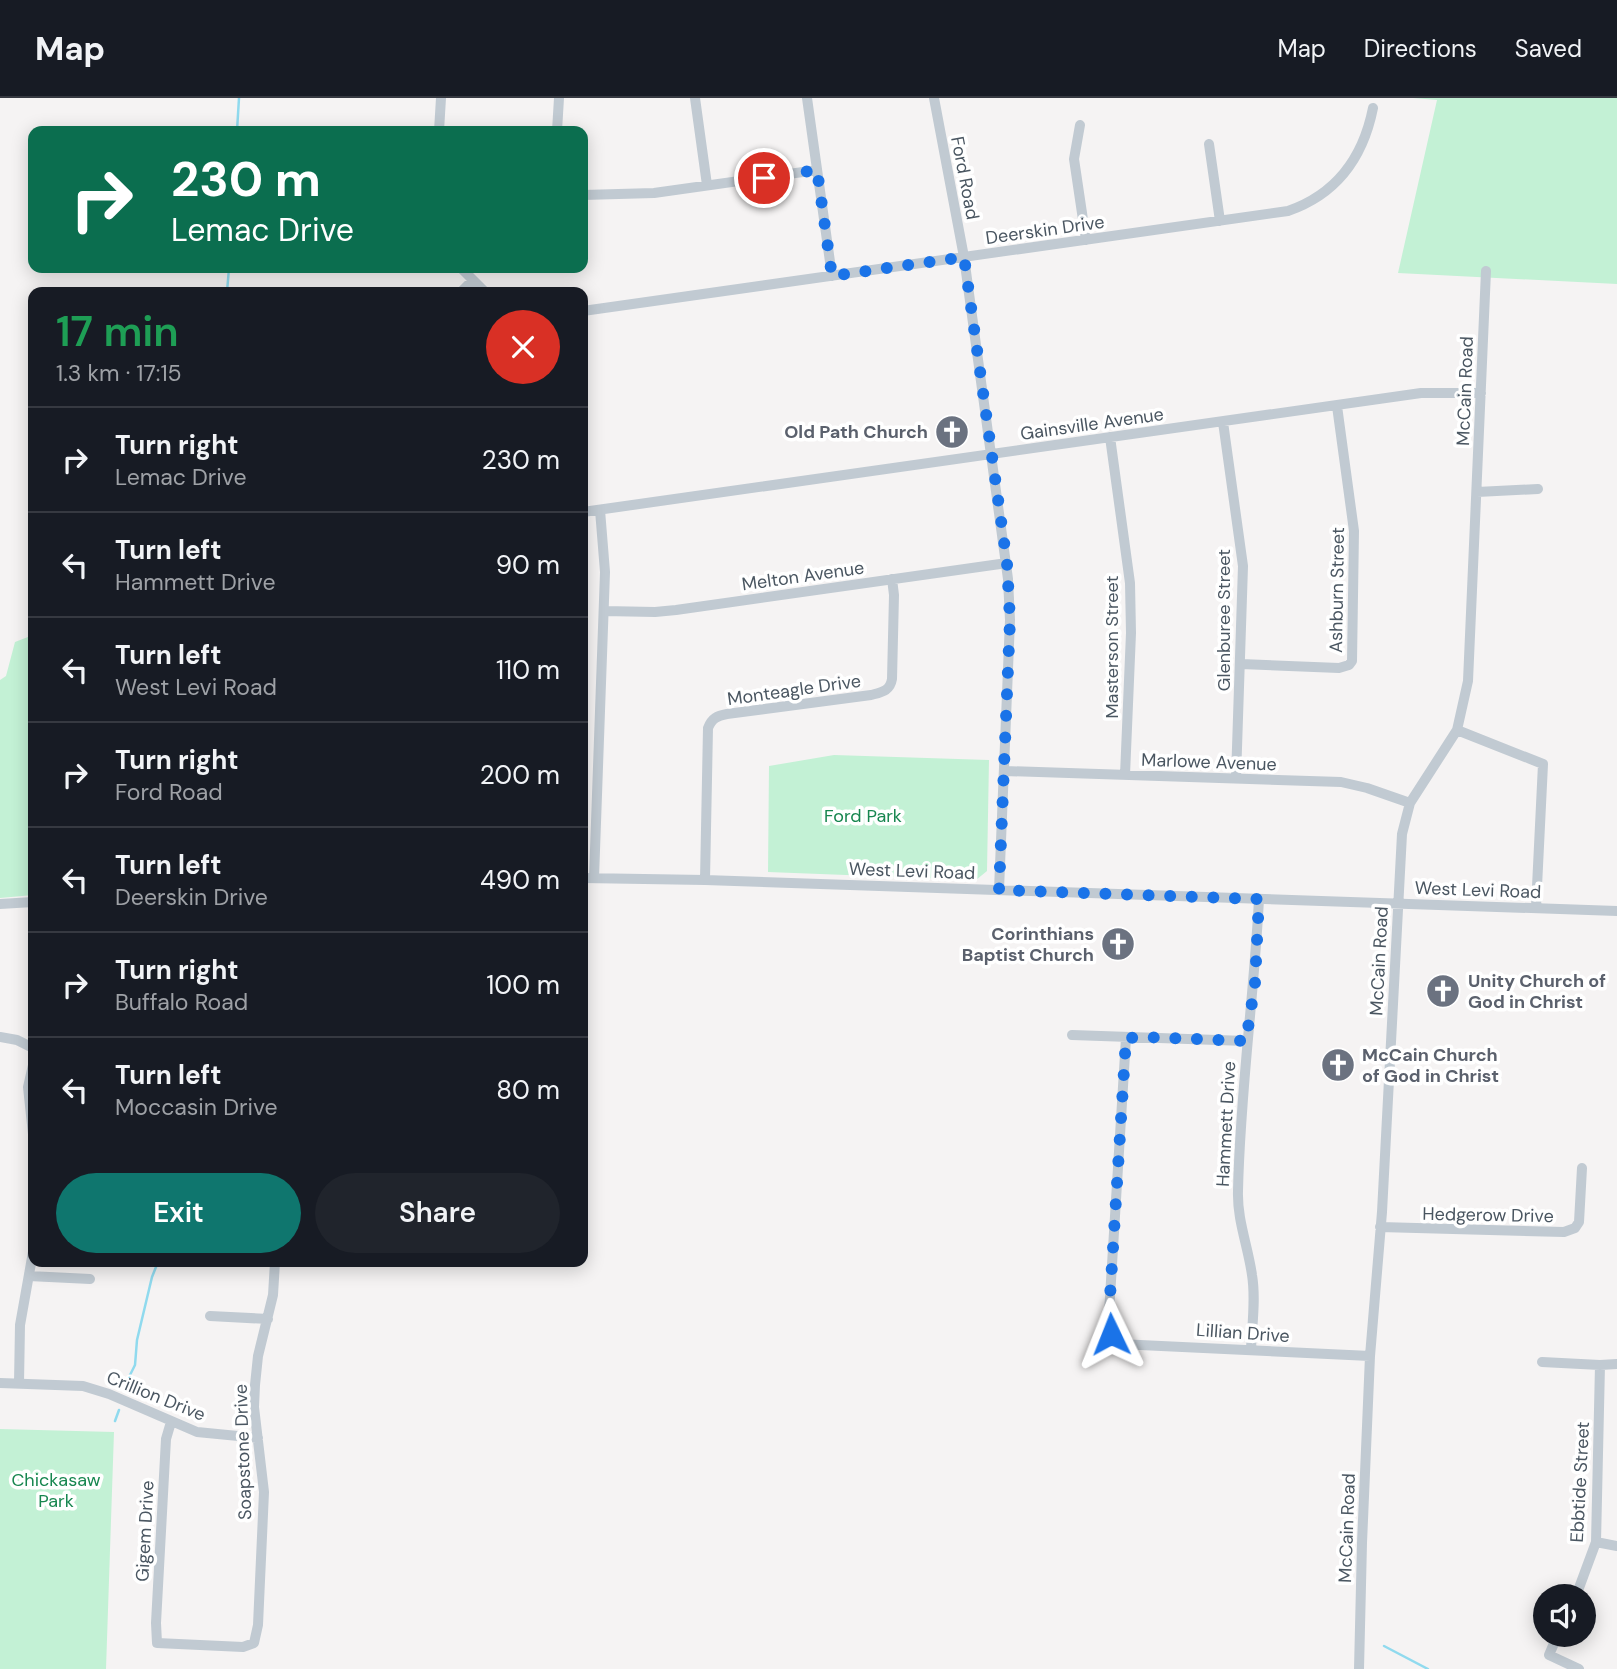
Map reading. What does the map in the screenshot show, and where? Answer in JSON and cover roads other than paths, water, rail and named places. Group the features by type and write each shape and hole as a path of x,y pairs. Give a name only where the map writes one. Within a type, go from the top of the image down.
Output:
{"street":[{"path":"439,126 440,98"},
{"path":"557,126 559,98"},
{"path":"695,98 707,185"},
{"path":"807,98 832,276"},
{"name":"Ford Road","path":"934,98 964,257 1007,563 1010,620 999,890"},
{"name":"Deerskin Drive","path":"588,310 1288,211 1324,193 1343,176 1367,136 1373,108"},
{"path":"1080,125 1074,159 1086,240"},
{"path":"1209,144 1220,221"},
{"path":"588,195 631,195 817,170"},
{"name":"McCain Road","path":"1359,1669 1370,1356 1403,823 1410,803 1457,730 1467,690 1486,271"},
{"path":"465,273 479,287"},
{"path":"466,287 472,281"},
{"name":"Gainsville Avenue","path":"588,511 1430,392 1480,393"},
{"name":"Ashburn Street","path":"1241,664 1339,668 1352,661 1354,531 1337,406"},
{"name":"Glenburee Street","path":"1223,422 1243,566 1236,778"},
{"name":"Masterson Street","path":"1110,437 1130,583 1131,626 1125,775"},
{"path":"1477,492 1538,489"},
{"path":"594,878 604,611 605,547 600,510"},
{"name":"Melton Avenue","path":"604,611 672,610 1007,563"},
{"name":"Monteagle Drive","path":"705,880 708,727 711,722 714,718 727,715 886,691 891,687 892,679 892,579"},
{"path":"1457,730 1542,764 1536,907"},
{"name":"Marlowe Avenue","path":"1005,771 1347,783 1410,803"},
{"name":"West Levi Road","path":"588,878 1617,911"},
{"name":"Hammett Drive","path":"1251,1349 1252,1277 1240,1223 1238,1200 1246,1041 1255,983 1259,899"},
{"path":"0,904 28,902"},
{"path":"1072,1035 1246,1041"},
{"path":"0,1037 28,1046"},
{"name":"Lillian Drive","path":"1126,1038 1109,1313 1111,1334 1115,1342 1370,1356"},
{"name":"Hedgerow Drive","path":"1380,1227 1564,1232 1575,1228 1579,1222 1582,1168"},
{"path":"19,1384 20,1325 30,1267"},
{"name":"Soapstone Drive","path":"254,1643 258,1625 264,1492 254,1407 255,1385 258,1356 273,1295 275,1267"},
{"path":"29,1276 90,1279"},
{"path":"210,1316 268,1319"},
{"path":"1542,1362 1600,1366 1617,1364"},
{"name":"Ebbtide Street","path":"1580,1584 1596,1542 1600,1366"},
{"name":"Crillion Drive","path":"0,1383 75,1385 97,1389 197,1432 258,1438"},
{"name":"Gigem Drive","path":"171,1422 165,1456 157,1643 243,1647 254,1643"},
{"path":"1596,1542 1617,1546"},
{"path":"1552,1647 1549,1655 1579,1669"}],"waterway":[{"path":"237,126 239,98"},
{"path":"227,287 229,273"},
{"path":"124,1387 135,1365 137,1340 156,1267"},
{"path":"115,1421 119,1410"},
{"path":"1384,1646 1428,1669"}],"place":[{"name":"Old Path Church","path":"952,432"},
{"name":"Corinthians Baptist Church","path":"1118,944"},
{"name":"Unity Church of God in Christ","path":"1443,991"},
{"name":"McCain Church of God in Christ","path":"1338,1065"}],"park label":[{"name":"Ford Park","path":"863,816"},
{"name":"Chickasaw Park","path":"56,1490"}]}
